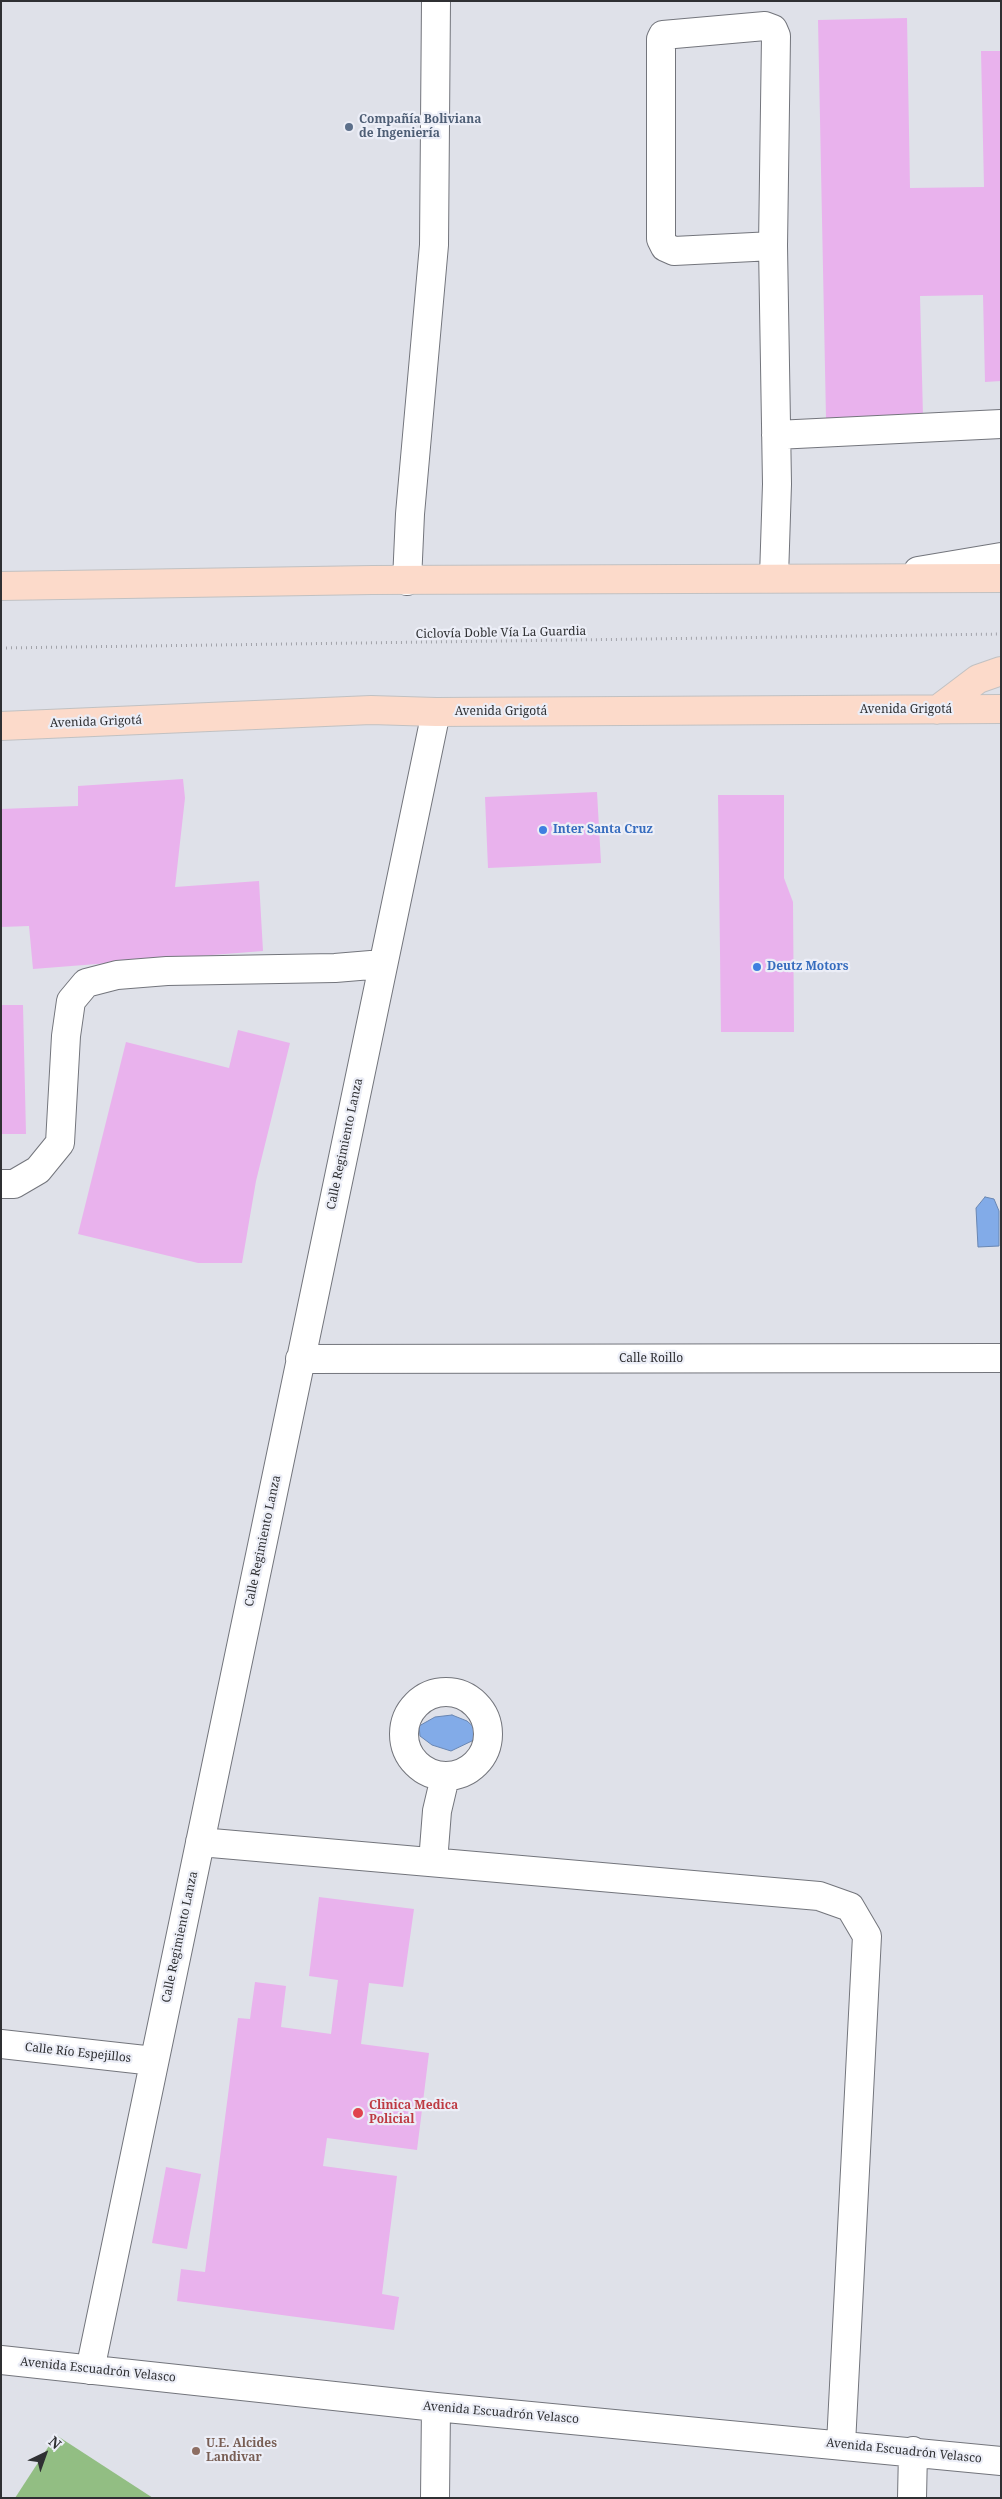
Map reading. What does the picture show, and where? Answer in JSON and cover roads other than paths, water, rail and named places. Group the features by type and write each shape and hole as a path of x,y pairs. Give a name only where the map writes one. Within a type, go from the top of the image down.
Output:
{"main road":[{"path":"1,586 774,577 867,579 1001,578"},
{"path":"936,710 978,679 1001,671"},
{"name":"Avenida Grigotá","path":"1,726 371,710 436,712 1001,709"}],"street":[{"path":"407,581 410,514 434,244 436,1"},
{"path":"773,246 674,251 665,247 661,230 661,39 667,32 765,26 773,29 776,36 773,246 776,435 774,577"},
{"path":"776,435 1001,424"},
{"path":"867,579 1001,557"},
{"name":"Calle Regimiento Lanza","path":"90,2370 436,712"},
{"path":"1,1184 14,1184 38,1170 60,1143 66,1036 71,1001 86,983 117,976 167,971 335,968 383,964"},
{"name":"Calle Roillo","path":"300,1359 1001,1358"},
{"path":"433,1862 437,1811 445,1776"},
{"path":"200,1842 819,1896 850,1907 867,1936 841,2444"},
{"name":"Calle Río Espejillos","path":"1,2044 154,2061"},
{"name":"Avenida Escuadrón Velasco","path":"1,2360 436,2407 841,2444 1001,2461"},
{"path":"435,2498 436,2407"},
{"path":"912,2498 913,2451"}],"water":[{"path":"985,1197 994,1199 999,1211 999,1246 978,1247 976,1208"},
{"path":"452,1715 467,1721 476,1729 476,1739 451,1751 432,1745 420,1736 419,1726 435,1717"}],"place":[{"name":"Compañía Boliviana de Ingeniería","path":"349,127"},
{"name":"Inter Santa Cruz","path":"543,830"},
{"name":"Deutz Motors","path":"757,967"},
{"name":"Clinica Medica Policial","path":"358,2113"},
{"name":"U.E. Alcides Landivar","path":"196,2451"}]}
